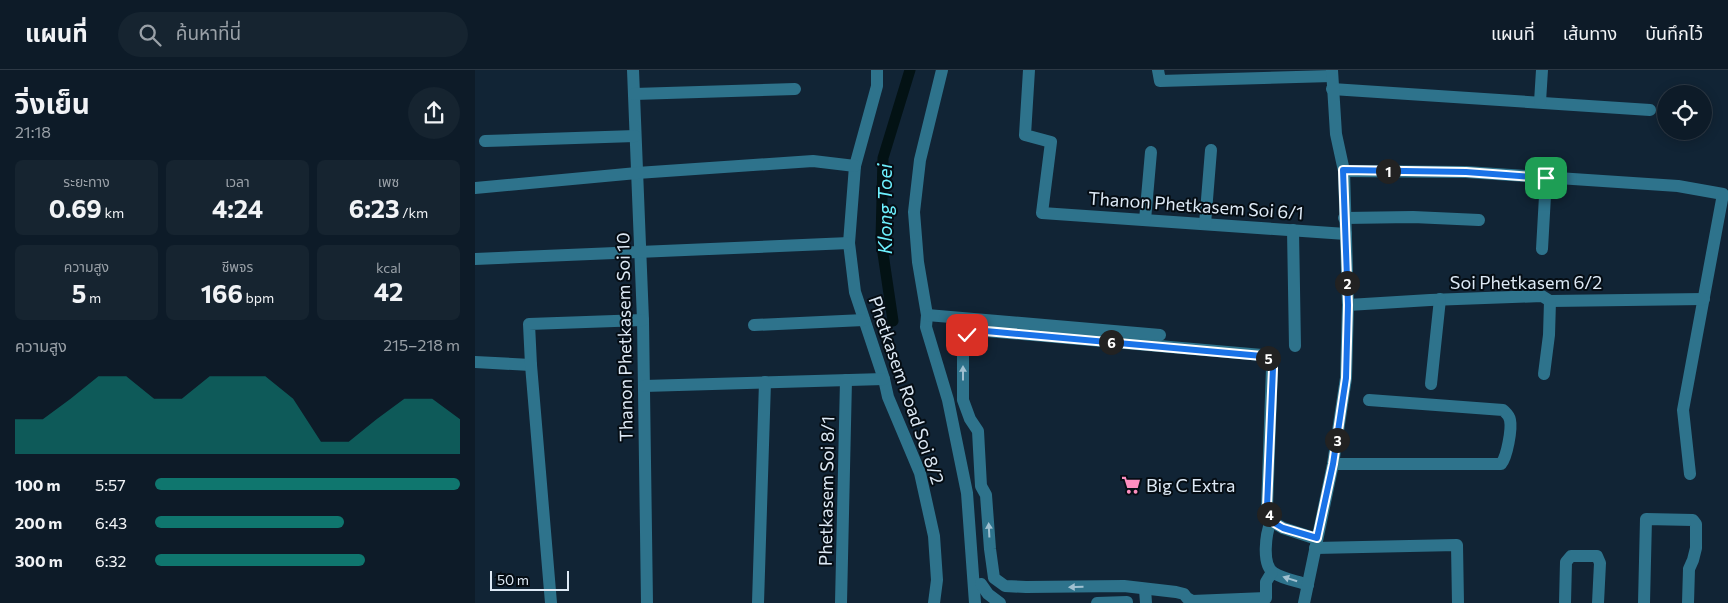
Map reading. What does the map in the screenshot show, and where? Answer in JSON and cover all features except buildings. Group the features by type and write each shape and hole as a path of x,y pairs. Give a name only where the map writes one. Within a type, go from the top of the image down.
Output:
{"street":[{"name":"Thanon Phetkasem Soi 10","path":"633,70 643,320 647,603"},
{"name":"Phetkasem Road Soi 8/2","path":"877,70 877,86 855,166 849,243 855,292 888,396 920,473 933,536 937,580 934,603"},
{"path":"942,70 920,160 914,212 918,262 927,315 926,327 948,400 967,493 978,586 975,603"},
{"name":"Thanon Phetkasem Soi 6/1","path":"1029,70 1025,135 1051,142 1042,212 1346,234"},
{"path":"1158,70 1160,81 1332,78 1540,102 1650,110"},
{"path":"1540,102 1542,70"},
{"path":"1304,603 1333,464 1346,378 1348,305 1346,234 1343,170 1338,148 1332,78"},
{"path":"634,94 795,89"},
{"path":"485,141 635,136"},
{"path":"1205,224 1211,150"},
{"path":"1145,220 1151,152"},
{"path":"475,188 637,173 813,161 855,166"},
{"path":"1343,170 1466,172 1679,186 1723,194 1683,410 1690,474"},
{"path":"1542,248 1546,178"},
{"path":"1344,218 1479,220"},
{"path":"1293,230 1295,346"},
{"path":"475,259 849,243"},
{"name":"Soi Phetkasem 6/2","path":"1348,305 1543,296 1550,301 1704,299"},
{"path":"1431,384 1440,300"},
{"path":"1544,374 1549,335 1550,301"},
{"path":"927,315 1160,335"},
{"path":"551,603 529,324 643,320"},
{"path":"754,325 864,320"},
{"path":"1272,572 1266,582 1266,598 1192,601 1185,594 1177,592 1124,586 1005,586 994,578 992,576 989,549 986,494 981,486 978,431 970,419 963,400 963,346 967,335 975,330 1268,358 1273,368 1267,507 1271,521 1266,539 1267,563 1272,572 1308,585"},
{"path":"475,362 531,365"},
{"path":"644,386 884,379"},
{"name":"Phetkasem Soi 8/1","path":"841,603 846,380"},
{"path":"758,603 765,382"},
{"path":"1333,464 1501,464 1507,453 1510,421 1508,414 1503,410 1369,400"},
{"path":"1645,603 1646,519 1693,520 1696,524 1696,548 1689,570 1688,603"},
{"path":"1271,521 1316,543 1457,545 1458,603"},
{"path":"1565,603 1566,562 1571,556 1580,555 1597,556 1600,563 1599,603"},
{"path":"978,586 994,578"},
{"path":"978,586 1000,603"},
{"path":"1099,586 1099,603 1127,602"},
{"path":"1145,589 1146,603"}],"waterway":[{"name":"Klong Toei","path":"893,321 881,240 883,158 910,70"}],"place":[{"name":"Big C Extra","path":"1131,485"}],"route":[{"path":"967,335 975,330 1268,358 1273,368 1267,507 1271,521 1283,528 1317,538 1333,464 1346,378 1348,305 1343,170 1466,172 1546,178"}]}
